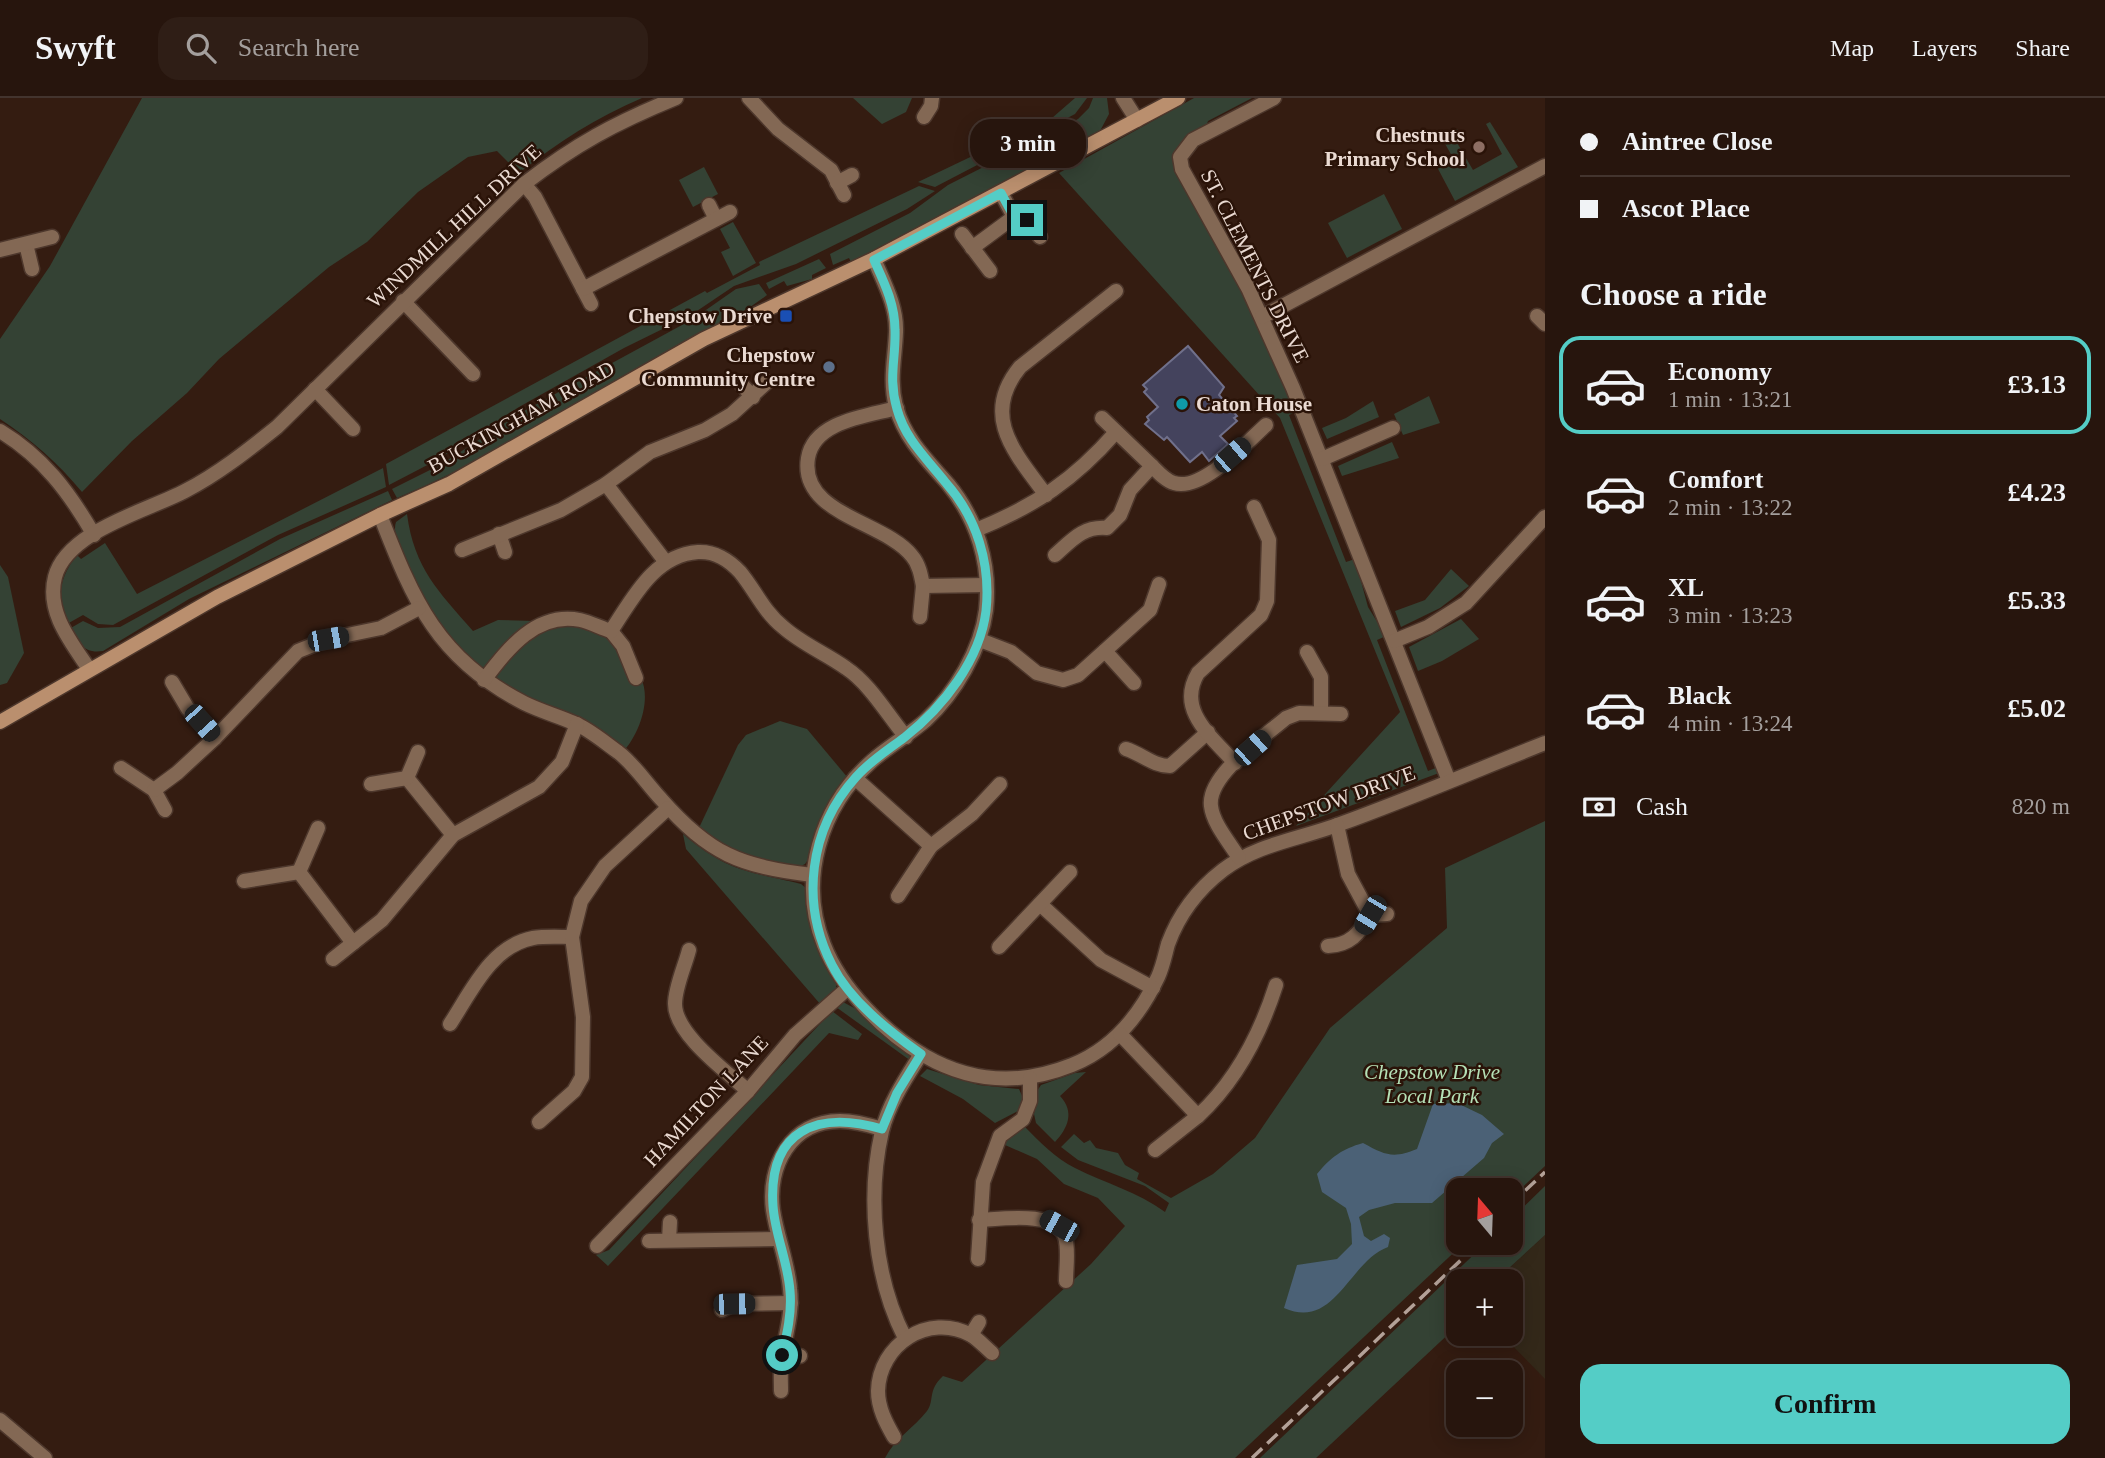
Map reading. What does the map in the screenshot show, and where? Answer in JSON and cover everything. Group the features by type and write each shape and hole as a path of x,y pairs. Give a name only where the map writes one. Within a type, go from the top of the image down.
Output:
{"main road":[{"name":"BUCKINGHAM ROAD","path":"0,722 217,597 380,515 449,484 704,339 874,260 1178,98"}],"street":[{"name":"WINDMILL HILL DRIVE","path":"89,669 63,629 56,614 53,596 55,577 62,561 74,547 184,492 234,462 277,427 403,300 524,184 567,151 603,130 676,98"},
{"path":"749,98 778,129 831,170 841,189 852,175"},
{"path":"924,117 931,106 932,98"},
{"path":"1123,98 1137,120"},
{"name":"ST. CLEMENTS DRIVE","path":"1274,98 1192,140 1180,157 1182,169 1262,317 1322,459 1450,781"},
{"path":"1262,317 1544,169"},
{"path":"524,184 535,197 591,304"},
{"path":"1001,193 1014,217 1027,220 1040,237"},
{"path":"709,205 716,219"},
{"path":"583,289 730,212"},
{"path":"972,248 1014,217"},
{"path":"962,234 990,271"},
{"path":"0,250 52,237"},
{"path":"26,244 32,269"},
{"name":"CHEPSTOW DRIVE","path":"874,260 894,310 896,332 891,359 897,408 918,451 962,503 976,530 985,565 986,610 980,640 954,686 928,718 873,760 855,778 827,820 817,846 813,903 819,933 832,965 848,988 902,1040 921,1054 946,1067 973,1076 999,1079 1030,1078 1079,1063 1100,1051 1139,1011 1161,972 1168,945 1190,902 1220,872 1239,858 1262,848 1337,825 1545,743"},
{"path":"1046,495 1014,451 1006,434 1002,416 1006,390 1020,367 1116,291"},
{"path":"403,300 474,374"},
{"path":"462,550 561,510 606,484 650,452 705,430 752,397 767,382"},
{"path":"741,384 752,397"},
{"path":"315,389 353,429"},
{"path":"897,408 827,429 810,450 808,474 819,496 830,505 900,544 912,555 923,586 920,617"},
{"path":"1102,418 1172,483 1185,485 1215,470 1266,425"},
{"path":"1322,459 1393,428"},
{"path":"0,431 26,449 60,481 94,535"},
{"path":"976,530 1024,510 1046,495 1091,460 1116,432"},
{"path":"1054,556 1080,533 1092,527 1107,528 1120,515 1130,490 1152,466"},
{"path":"606,484 665,561"},
{"path":"1235,763 1191,708 1192,684 1198,673 1261,615 1267,601 1269,540 1254,507"},
{"path":"380,515 419,608 450,650 484,680 526,705 577,724 621,754 668,808 704,842 726,855 762,867 813,875"},
{"path":"1394,641 1428,627 1466,603 1545,517"},
{"path":"499,534 505,552"},
{"path":"611,632 636,593 665,561 684,553 705,552 724,558 739,571 760,603 780,626 861,680 906,737"},
{"path":"980,640 1011,652 1037,673 1063,680 1078,675 1150,610 1159,584"},
{"path":"923,586 986,585"},
{"path":"154,790 215,738 298,651 328,639 381,628 419,608"},
{"path":"484,680 506,651 527,633 550,619 579,620 611,632 623,646 636,678"},
{"path":"1105,650 1134,682"},
{"path":"1307,652 1321,677 1321,713"},
{"path":"172,682 188,709 215,738"},
{"path":"1239,858 1214,818 1210,805 1213,788 1220,775 1286,718 1299,713 1341,714"},
{"path":"332,959 382,920 453,835 539,787 562,762 577,724"},
{"path":"1126,749 1139,752 1158,766 1170,766 1208,732"},
{"path":"407,778 418,752"},
{"path":"121,768 154,790 165,810"},
{"path":"407,778 453,835"},
{"path":"371,784 407,778"},
{"path":"855,778 931,846"},
{"path":"898,896 931,846 972,814 1000,784"},
{"path":"539,1122 574,1091 582,1077 583,1017 572,937 581,901 606,866 668,808"},
{"path":"1337,825 1348,874 1370,915"},
{"path":"299,872 318,828"},
{"path":"299,872 353,943"},
{"path":"244,881 299,872"},
{"path":"999,947 1070,872"},
{"path":"1040,904 1101,960 1153,988"},
{"path":"1328,946 1351,940 1370,915 1387,914"},
{"path":"450,1024 488,967 506,948 532,938 572,937"},
{"path":"690,950 675,1000 677,1018 687,1033 748,1091"},
{"path":"1155,1150 1198,1116 1225,1087 1255,1041 1276,985"},
{"name":"HAMILTON LANE","path":"597,1245 748,1091 795,1035 848,988"},
{"path":"1119,1034 1198,1116"},
{"path":"905,1338 890,1299 880,1258 876,1221 876,1173 882,1129 897,1093 921,1054"},
{"path":"978,1259 983,1182 1000,1136 1023,1119 1030,1101 1030,1078"},
{"path":"781,1391 782,1355 791,1303 773,1209 777,1162 788,1143 803,1131 821,1123 840,1121 882,1129"},
{"path":"979,1220 1046,1219 1059,1226 1066,1238 1066,1281"},
{"path":"670,1222 670,1240"},
{"path":"649,1241 779,1238"},
{"path":"722,1310 734,1304 791,1303"},
{"path":"971,1335 979,1322"},
{"path":"894,1437 880,1407 878,1393 881,1372 890,1354 905,1338 926,1329 949,1328 971,1335 992,1353"},
{"path":"782,1355 800,1356"},
{"path":"862,1393 878,1393"},
{"path":"0,1420 45,1458"}],"shaded area":[{"path":"1545,1235 1545,1379 1513,1346 1523,1346 1523,1269 1508,1269"}],"green space":[{"path":"142,98 642,98 578,131 519,173 497,151 468,157 418,192 367,242 329,267 219,359 187,393 132,441 82,492 44,452 0,419 0,339 50,266"},
{"path":"853,98 912,98 906,112 882,124"},
{"path":"1075,98 1087,98 1075,114 935,187 918,182 1052,118"},
{"path":"1093,98 1107,98 1109,114 1100,131 851,262 849,258 833,265 830,254 910,213 948,185 1078,119 1089,108"},
{"path":"1194,98 1252,98 1208,121 1206,127 1183,140 1177,151 1248,299 1297,411 1289,415 1346,562 1355,559 1368,607 1386,636 1377,640 1428,771 1438,767 1439,773 1296,826 1400,712 1280,418 1059,173"},
{"path":"1490,122 1518,167 1455,201 1436,165 1452,156 1444,142 1440,144 1437,140 1457,129 1462,137 1456,141 1473,170 1502,154 1486,124"},
{"path":"704,167 718,194 693,207 679,180"},
{"path":"919,186 935,191 907,209 796,264 734,286 691,315 624,348 519,407 437,460 389,485 386,464 705,291 707,293 760,265 759,262"},
{"path":"1384,194 1402,229 1347,258 1328,223"},
{"path":"733,222 756,263 733,276 721,252 730,248 720,229"},
{"path":"819,259 826,268 812,275 812,279 787,286 784,281 769,289 766,283"},
{"path":"759,284 767,295 740,314 651,361 495,451 397,498 392,489 440,465 522,412 693,319 736,289"},
{"path":"1429,396 1440,423 1403,435 1394,414"},
{"path":"1373,401 1379,417 1327,439 1322,428 1346,418"},
{"path":"1392,442 1399,458 1342,476 1338,466"},
{"path":"383,468 386,487 278,535 113,625 98,624 83,615 67,624 61,606 61,588 63,579 77,555 81,559 105,543 137,594"},
{"path":"388,491 392,500 189,599 103,651 87,649 69,629 83,621 98,628 120,627 280,539"},
{"path":"407,514 415,550 422,564 439,591 473,631 498,620 535,621 484,670 461,655 452,645 429,611 407,570 395,534 396,522"},
{"path":"0,565 8,577 24,653 7,683 0,685"},
{"path":"1451,569 1469,586 1440,608 1401,627 1395,611 1425,600"},
{"path":"550,619 611,631 641,678 645,697 642,718 633,738 621,754 484,680"},
{"path":"1461,619 1479,639 1442,661 1418,671 1409,647"},
{"path":"780,721 807,729 848,778 810,857 805,864 797,868 743,857 698,830 738,745 746,735"},
{"name":"Chepstow Drive Local Park","path":"1545,821 1545,1166 1523,1187 1523,1178 1446,1178 1446,1255 1451,1255 1235,1458 885,1458 927,1411 935,1386 943,1376 962,1382 1091,1264 1125,1226 1098,1198 1064,1184 1037,1159 1005,1145 1007,1136 1024,1126 1068,1164 1133,1193 1165,1212 1169,1203 1145,1186 1078,1160 1061,1147 1074,1134 1084,1143 1090,1140 1096,1148 1118,1153 1125,1165 1139,1173 1137,1179 1171,1198 1213,1174 1255,1138 1330,1028 1447,928 1445,868"},
{"path":"683,834 726,863 801,884 806,888 812,934 836,983 836,992 821,1005 686,849"},
{"path":"843,1002 856,1009 911,1056 911,1061 836,1007"},
{"path":"832,1011 862,1034 858,1040 829,1033 608,1266 596,1255 609,1250"},
{"path":"927,1069 979,1085 1019,1089 1023,1098 1020,1110 995,1123 963,1099 920,1076"},
{"path":"1086,1072 1060,1096 1067,1108 1068,1120 1055,1142 1036,1123 1034,1114 1037,1091 1041,1085"},
{"path":"1545,1186 1545,1235 1508,1269 1459,1269 1473,1255 1523,1255 1523,1207"},
{"path":"1446,1281 1446,1336 1316,1458 1260,1458"}],"water":[{"path":"1457,1103 1482,1115 1504,1134 1492,1143 1484,1158 1461,1178 1446,1178 1446,1191 1432,1203 1395,1203 1369,1210 1359,1217 1364,1236 1371,1241 1384,1234 1390,1238 1388,1247 1374,1255 1329,1302 1316,1310 1302,1313 1284,1308 1297,1265 1337,1259 1352,1244 1351,1224 1346,1208 1322,1192 1317,1174 1337,1154 1363,1143 1395,1155 1417,1149 1433,1104"}],"building":[{"name":"Caton House","path":"1188,346 1224,387 1219,395 1237,416 1234,418 1237,421 1220,436 1228,444 1209,461 1202,452 1190,462 1167,437 1164,440 1145,424 1149,420 1147,417 1158,407 1144,392 1147,389 1143,385"}],"railway":[{"path":"1523,1193 1545,1172"},
{"path":"1252,1458 1466,1255"}],"place":[{"name":"Chestnuts Primary School","path":"1479,147"},
{"name":"Chepstow Drive","path":"786,316"},
{"name":"Chepstow Community Centre","path":"829,367"},
{"name":"Caton House","path":"1182,404"}],"route":[{"path":"782,1355 791,1303 773,1209 777,1162 788,1143 803,1131 821,1123 840,1121 882,1129 897,1093 921,1054 863,1004 832,965 819,933 813,903 817,846 827,820 855,778 873,760 928,718 954,686 980,640 986,610 985,565 976,530 962,503 918,451 905,430 897,408 891,359 896,332 894,310 874,260 1001,193 1014,217 1027,220"}]}
